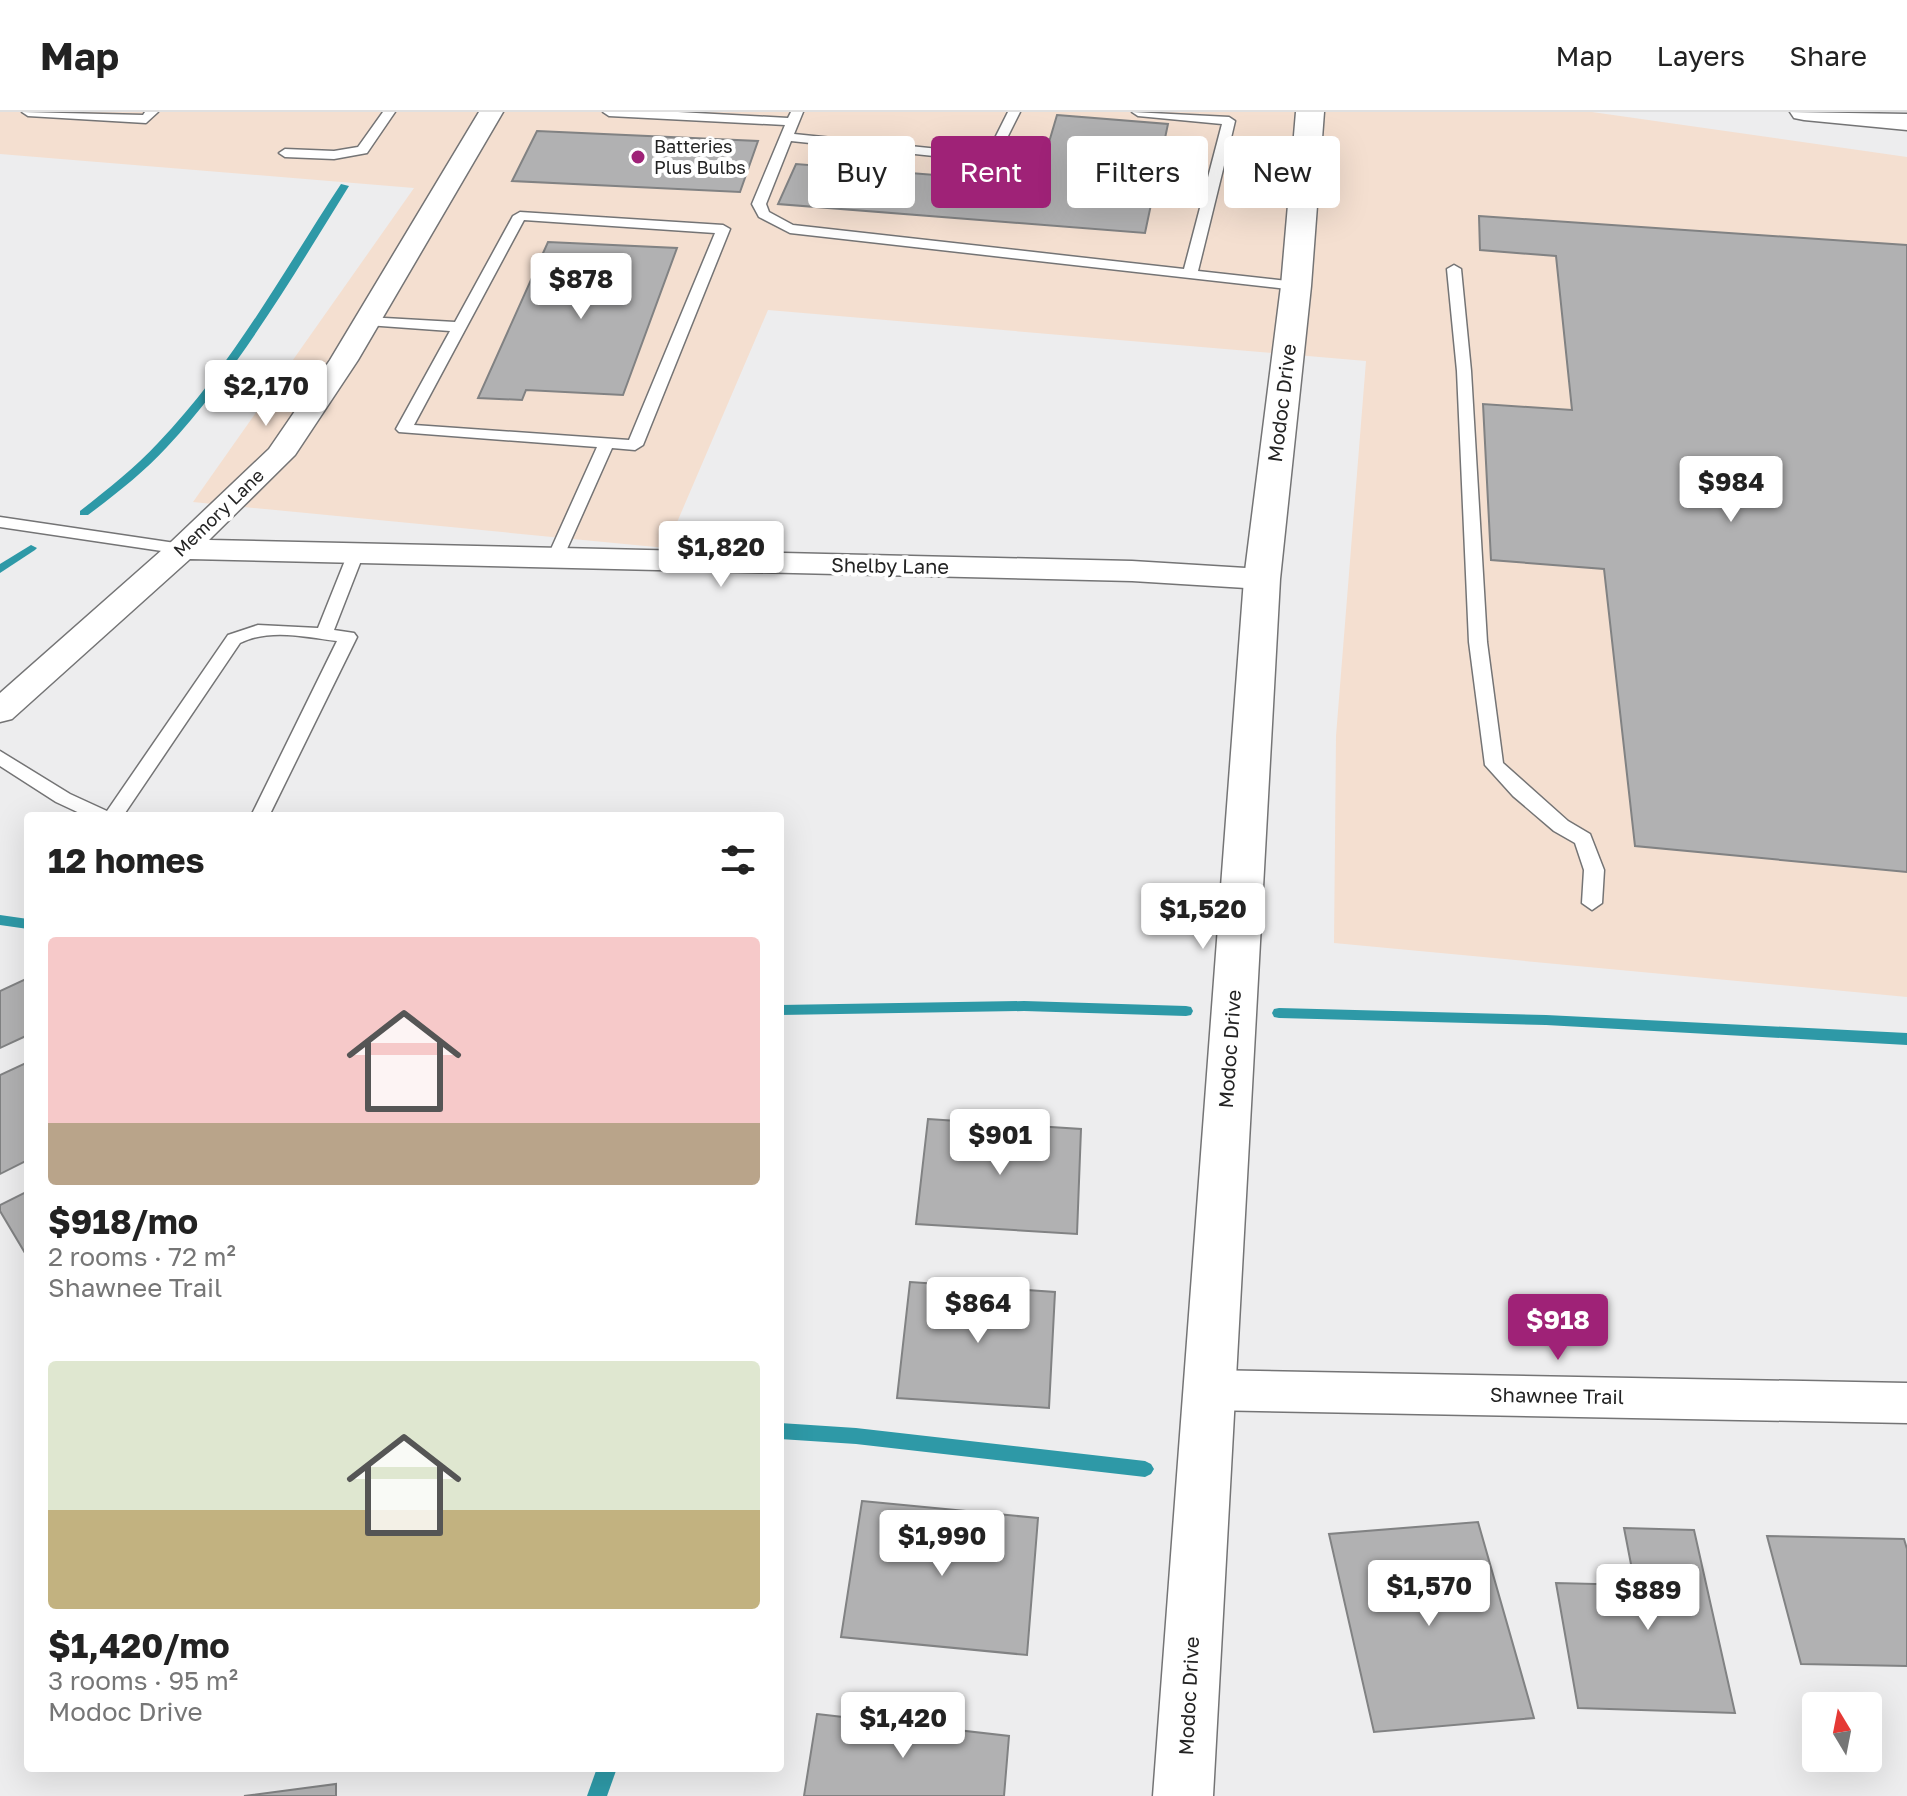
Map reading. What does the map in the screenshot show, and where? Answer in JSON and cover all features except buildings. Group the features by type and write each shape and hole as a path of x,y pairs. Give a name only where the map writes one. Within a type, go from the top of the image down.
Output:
{"street":[{"name":"Memory Lane","path":"0,711 182,549 280,455 367,321 491,112"},
{"path":"1804,112 1907,122"},
{"name":"Modoc Drive","path":"1183,1796 1262,579 1296,286 1308,130"},
{"name":"Shelby Lane","path":"182,549 1132,571 1262,579"},
{"name":"Shawnee Trail","path":"1207,1390 1907,1403"}],"lane":[{"path":"28,112 146,119 152,112"},
{"path":"285,153 334,155 362,150 389,112"},
{"path":"609,112 795,117 759,204 764,214 790,229 1296,286"},
{"path":"787,137 991,158 1014,112"},
{"path":"1138,112 1229,121 1225,136"},
{"path":"1262,136 1308,130"},
{"path":"1190,274 1224,141"},
{"path":"520,216 723,229 635,445 607,443 404,429 520,216"},
{"path":"1454,269 1464,371 1478,642 1494,765 1551,818 1583,839 1594,870 1592,903"},
{"path":"367,321 459,327"},
{"path":"555,558 607,443"},
{"path":"0,522 182,549"},
{"path":"324,634 356,553"},
{"path":"116,812 234,639 245,631 262,629 348,637 262,812"},
{"path":"0,757 63,798 93,812"}],"shaded area":[{"path":"0,112 1592,112 1907,157 1907,997 1334,943 1336,736 1366,361 768,310 666,548 193,502 414,188 0,154"}],"waterway":[{"path":"84,513 124,482 162,446 196,406 260,320 344,186"},
{"path":"0,569 31,548"},
{"path":"0,920 24,923"},
{"path":"784,1010 1024,1006 1186,1011"},
{"path":"1279,1013 1546,1020 1907,1039"},
{"path":"784,1431 856,1436 1145,1469"},
{"path":"597,1796 606,1772"}],"place":[{"name":"Batteries Plus Bulbs","path":"638,157"}]}
